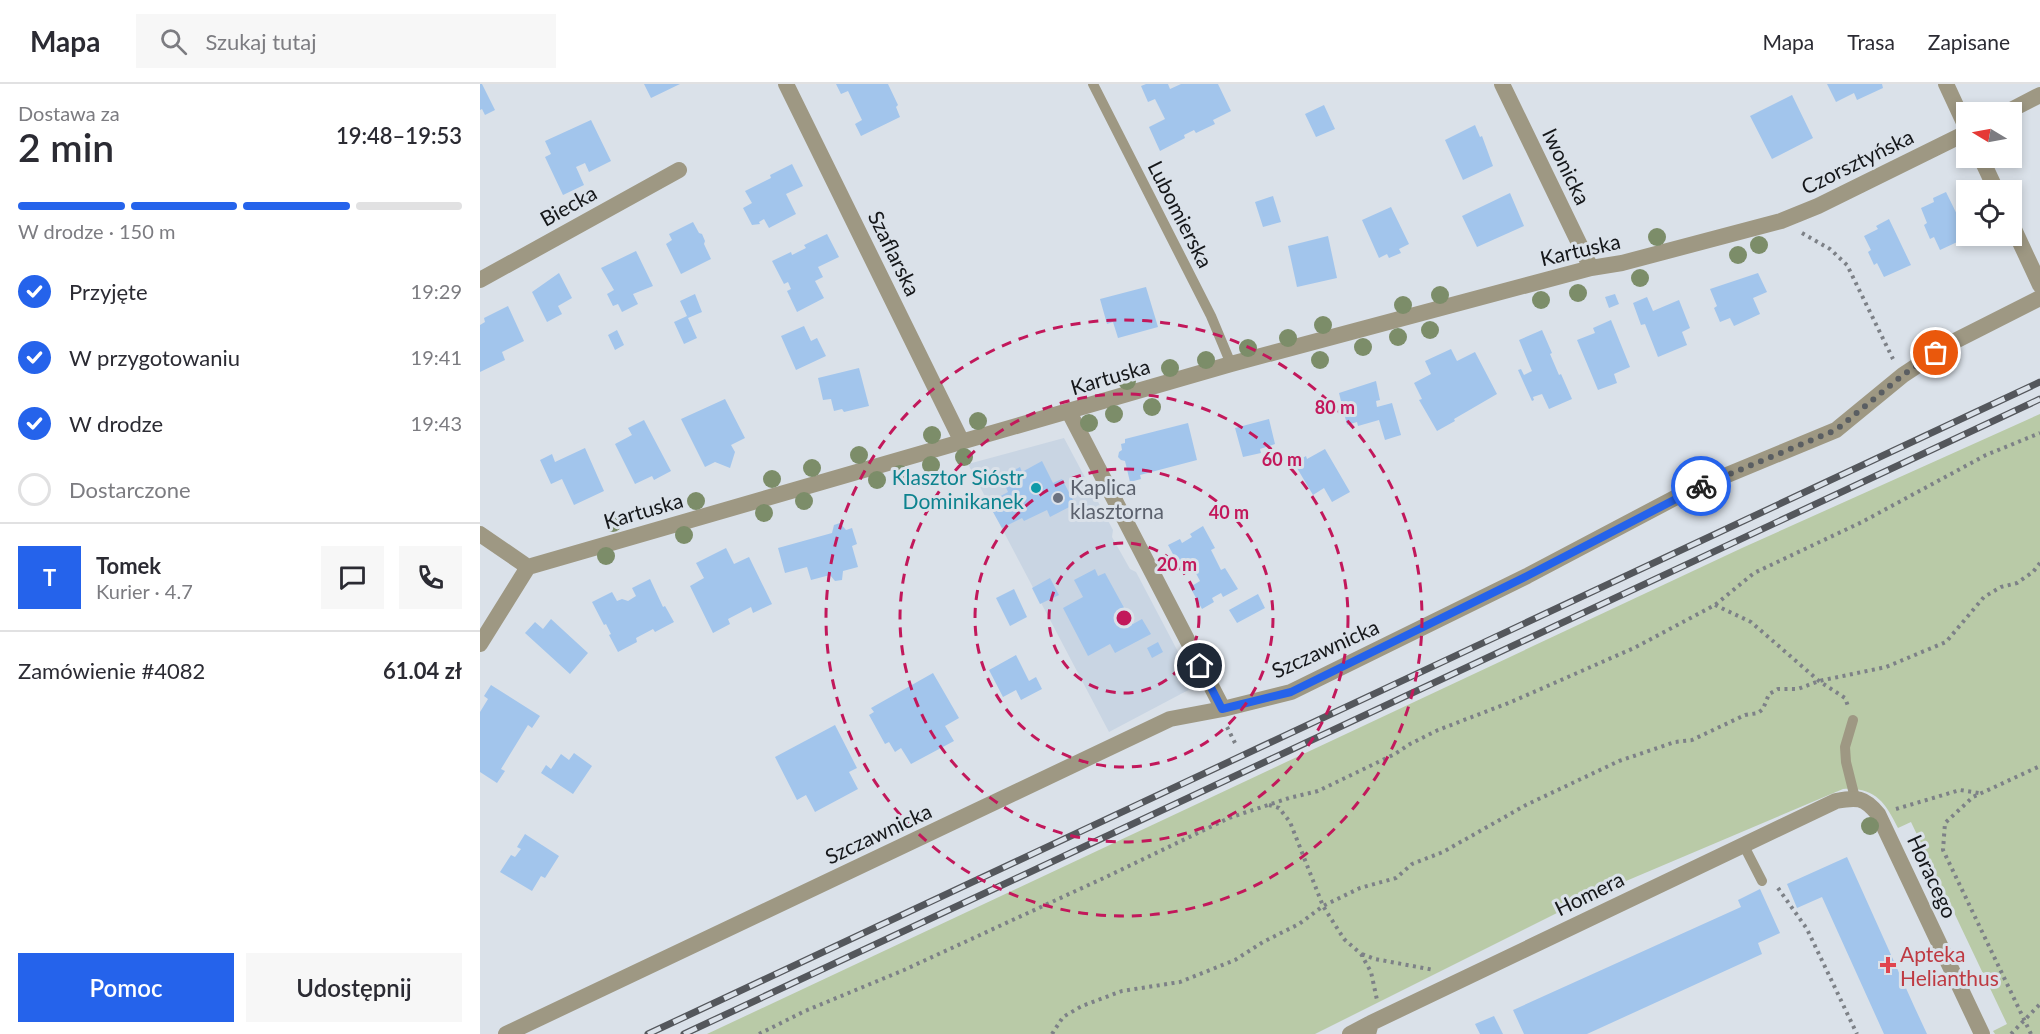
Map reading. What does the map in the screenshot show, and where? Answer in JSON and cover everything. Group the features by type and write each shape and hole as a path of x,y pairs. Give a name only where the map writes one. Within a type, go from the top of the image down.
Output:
{"street":[{"name":"Szaflarska","path":"786,84 962,442"},
{"name":"Iwonicka","path":"1502,84 1591,268"},
{"path":"1946,84 1956,106"},
{"path":"2022,104 2040,95"},
{"name":"Czorsztyńska","path":"1773,224 1818,206 1956,138"},
{"name":"Biecka","path":"480,280 679,170"},
{"name":"Kartuska","path":"528,567 1231,364 1591,268 1622,263 1773,224"},
{"path":"2022,246 2040,285"},
{"name":"Szczawnicka","path":"506,1034 1170,719 1291,692 1527,576 1686,492 1836,430 1903,375 1953,342 2040,298"},
{"path":"1068,412 1222,709"},
{"path":"480,534 528,567 480,644"},
{"name":"Homera","path":"1350,1034 1374,1025 1448,985 1743,844 1836,801 1856,798"},
{"name":"Horacego","path":"1856,798 1869,803 1878,814 1982,1034"}],"lane":[{"name":"Lubomierska","path":"1094,84 1211,316 1231,364"},
{"path":"1853,720 1845,747 1846,762 1856,798"},
{"path":"1743,844 1762,882"}],"path":[{"path":"1773,224 1830,249 1847,265 1886,347 1903,375"},
{"path":"759,1034 805,1011 904,970 1229,818 1318,791 1395,754 1438,730 1511,702 1634,648 1715,605 1754,573 1862,522 1986,455 2040,433"},
{"path":"1052,1034 1063,1017 1083,1006 1122,991 1180,982 1235,960 1263,942 1299,924 1323,906 1360,888 1396,878 1412,864 1443,852 1526,805 1619,761 1675,742 1692,740 1745,715 1758,713 1763,709 1769,694 1778,689 1798,689 1819,681 1886,667 1946,642 1984,597 2001,587 2017,583 2040,563"},
{"path":"1715,605 1751,622 1819,681 1845,698 1853,720"},
{"path":"2031,1034 1943,850 1945,823 1973,796 2040,766"},
{"path":"1878,814 1960,790 1981,793"},
{"path":"1268,805 1279,808 1290,822 1323,906 1344,939 1361,954 1371,972 1374,1025"},
{"path":"1762,882 1780,888 1807,929 1857,1034"},
{"path":"1361,954 1437,971 1448,985"},
{"path":"2011,1034 2040,1004"}],"shaded area":[{"path":"1064,438 1113,530 1112,537 1130,569 1136,572 1196,686 1109,732 968,464"}],"green space":[{"path":"2040,414 2040,1034 1995,1034 1993,1031 2007,1024 1911,822 1898,828 1878,798 1863,791 1843,789 1593,895 1315,1034 707,1034 1742,548"}],"building":[{"path":"480,84 495,110 485,115 482,109 480,110"},
{"path":"644,84 680,84 651,98"},
{"path":"836,84 888,84 898,105 896,107 900,117 861,136 855,124 862,120 848,91 841,94"},
{"path":"1168,84 1170,89 1181,84 1218,84 1231,111 1213,120 1215,124 1196,133 1194,130 1184,135 1185,138 1160,151 1149,127 1165,119 1155,99 1148,102 1141,86"},
{"path":"1827,84 1882,84 1883,88 1857,100 1854,93 1836,102"},
{"path":"1792,95 1813,138 1772,159 1750,116"},
{"path":"1324,105 1335,129 1316,137 1305,114"},
{"path":"591,120 611,161 589,172 585,163 576,167 584,185 563,195 545,157 551,154 545,141"},
{"path":"1475,125 1480,137 1482,136 1493,166 1463,180 1445,140"},
{"path":"792,164 803,186 786,194 796,214 769,228 764,219 759,222 760,224 752,225 743,208 752,203 745,191"},
{"path":"1946,192 1956,212 1956,243 1940,250 1934,237 1930,239 1924,225 1927,223 1921,208 1934,202 1933,198"},
{"path":"1510,193 1524,226 1477,247 1462,216"},
{"path":"1273,196 1281,222 1263,227 1255,202"},
{"path":"1391,207 1409,244 1399,249 1401,253 1389,258 1387,254 1379,258 1362,220"},
{"path":"1889,219 1911,265 1884,277 1877,263 1874,265 1868,252 1871,250 1864,236 1878,229 1876,226"},
{"path":"693,222 702,234 711,259 681,274 666,244 672,240 669,234"},
{"path":"827,234 839,257 818,267 823,277 815,281 824,298 797,312 787,291 791,289 788,282 784,284 772,261 791,252 792,255 806,248 804,245"},
{"path":"1328,236 1337,278 1297,287 1288,246"},
{"path":"636,251 653,286 633,294 638,304 622,312 618,304 613,306 607,294 614,290 601,268"},
{"path":"559,273 572,298 558,306 562,314 547,322 532,292"},
{"path":"1758,273 1767,292 1753,298 1760,314 1734,326 1730,318 1720,322 1710,289"},
{"path":"1146,287 1158,327 1118,338 1113,322 1107,324 1100,299"},
{"path":"695,294 702,312 688,318 697,338 684,344 674,322 687,316 680,301"},
{"path":"1615,294 1619,304 1609,308 1605,297"},
{"path":"1647,297 1653,311 1679,300 1690,328 1682,332 1687,345 1658,357 1645,324 1641,325 1633,303"},
{"path":"508,306 524,341 502,352 505,360 480,372 480,325 485,322 484,318"},
{"path":"1611,320 1630,367 1614,374 1617,383 1598,390 1577,340 1595,333 1593,328"},
{"path":"804,326 811,341 817,338 826,356 796,370 781,336"},
{"path":"617,330 624,345 615,350 608,335"},
{"path":"1542,330 1559,375 1561,374 1572,399 1549,409 1542,394 1533,397 1532,401 1518,370 1521,369 1524,375 1532,371 1519,340"},
{"path":"1451,349 1457,361 1475,352 1497,394 1437,431 1419,400 1422,399 1414,383 1431,374 1425,361"},
{"path":"859,368 869,406 844,412 842,409 834,411 831,399 823,400 818,378"},
{"path":"1376,381 1380,400 1376,401 1377,407 1392,403 1401,435 1385,440 1379,420 1358,426 1357,422 1347,425 1339,393"},
{"path":"725,399 745,438 731,445 735,452 730,468 715,462 705,467 681,419"},
{"path":"1269,419 1275,444 1260,449 1261,453 1243,457 1235,428"},
{"path":"644,420 671,471 654,480 652,476 635,484 615,444 632,435 628,428"},
{"path":"1188,423 1197,460 1140,475 1141,479 1130,482 1125,461 1118,457 1122,450 1121,444 1125,443 1125,439"},
{"path":"585,448 604,491 574,505 562,479 551,484 540,460 552,454 555,462"},
{"path":"1325,449 1350,492 1332,502 1324,488 1313,495 1294,463"},
{"name":"Klasztor Sióstr Dominikanek","path":"1042,461 1053,483 1062,479 1075,504 1050,517 1047,510 1024,521 1022,518 1002,528 988,503 1008,492 1004,483 996,481 997,479 1003,480 1011,476 1009,473 1020,467 1022,472"},
{"path":"840,523 846,530 852,528 857,544 852,546 858,567 843,571 842,580 835,581 830,575 811,580 807,567 785,573 778,548 832,533 834,525"},
{"path":"1203,526 1215,548 1211,550 1221,570 1225,568 1238,589 1223,597 1221,593 1212,598 1214,602 1202,609 1190,587 1200,581 1190,562 1180,567 1168,545 1180,539 1182,543 1192,537 1190,534"},
{"path":"726,548 734,564 749,557 772,604 753,613 751,607 728,619 730,624 713,633 690,586 704,578 696,563"},
{"path":"1095,569 1098,576 1105,573 1133,624 1142,619 1151,634 1115,653 1110,644 1088,656 1063,608 1083,597 1074,580"},
{"path":"1050,578 1059,595 1040,604 1032,588"},
{"path":"650,579 663,607 665,606 674,622 655,632 653,629 636,638 637,642 618,652 606,624 604,625 592,602 612,592 617,601 622,599 628,601 636,596 632,588"},
{"path":"1014,589 1027,617 1010,626 996,598"},
{"path":"1258,594 1265,608 1237,623 1229,610"},
{"path":"551,619 588,653 570,674 525,633 535,622 543,629"},
{"path":"1158,642 1163,652 1152,658 1147,648"},
{"path":"1016,655 1029,681 1036,677 1042,689 1021,700 1016,690 1003,697 989,670"},
{"path":"933,673 959,718 945,726 954,741 911,764 901,748 895,752 889,742 885,744 869,715 874,712 871,708"},
{"path":"491,685 540,716 532,728 528,725 501,769 505,771 497,783 480,772 480,712 488,699 484,696"},
{"path":"835,725 857,768 849,772 858,789 815,812 806,795 797,800 775,757"},
{"path":"574,753 592,766 573,794 541,773 546,765 551,769 561,754 569,760"},
{"path":"525,834 559,856 545,878 541,876 532,891 500,872 511,855 515,857 521,849 517,847"},
{"path":"1847,857 1927,1034 1884,1034 1822,897 1797,908 1787,884"},
{"path":"1760,889 1780,933 1758,943 1762,954 1587,1034 1524,1034 1513,1010 1741,907 1738,900"},
{"path":"1494,1016 1503,1034 1480,1034 1475,1024"}],"railway":[{"path":"648,1034 2040,382"},
{"path":"684,1034 2040,399"}],"way so far":[{"path":"1701,486 1836,430 1903,375 1936,353"}],"place":[{"name":"Klasztor Sióstr Dominikanek","path":"1036,488"},
{"name":"Kaplica klasztorna","path":"1058,498"},
{"name":"Apteka Helianthus","path":"1888,965"}],"route":[{"path":"1200,666 1222,709 1291,692 1527,576 1701,486"}]}
